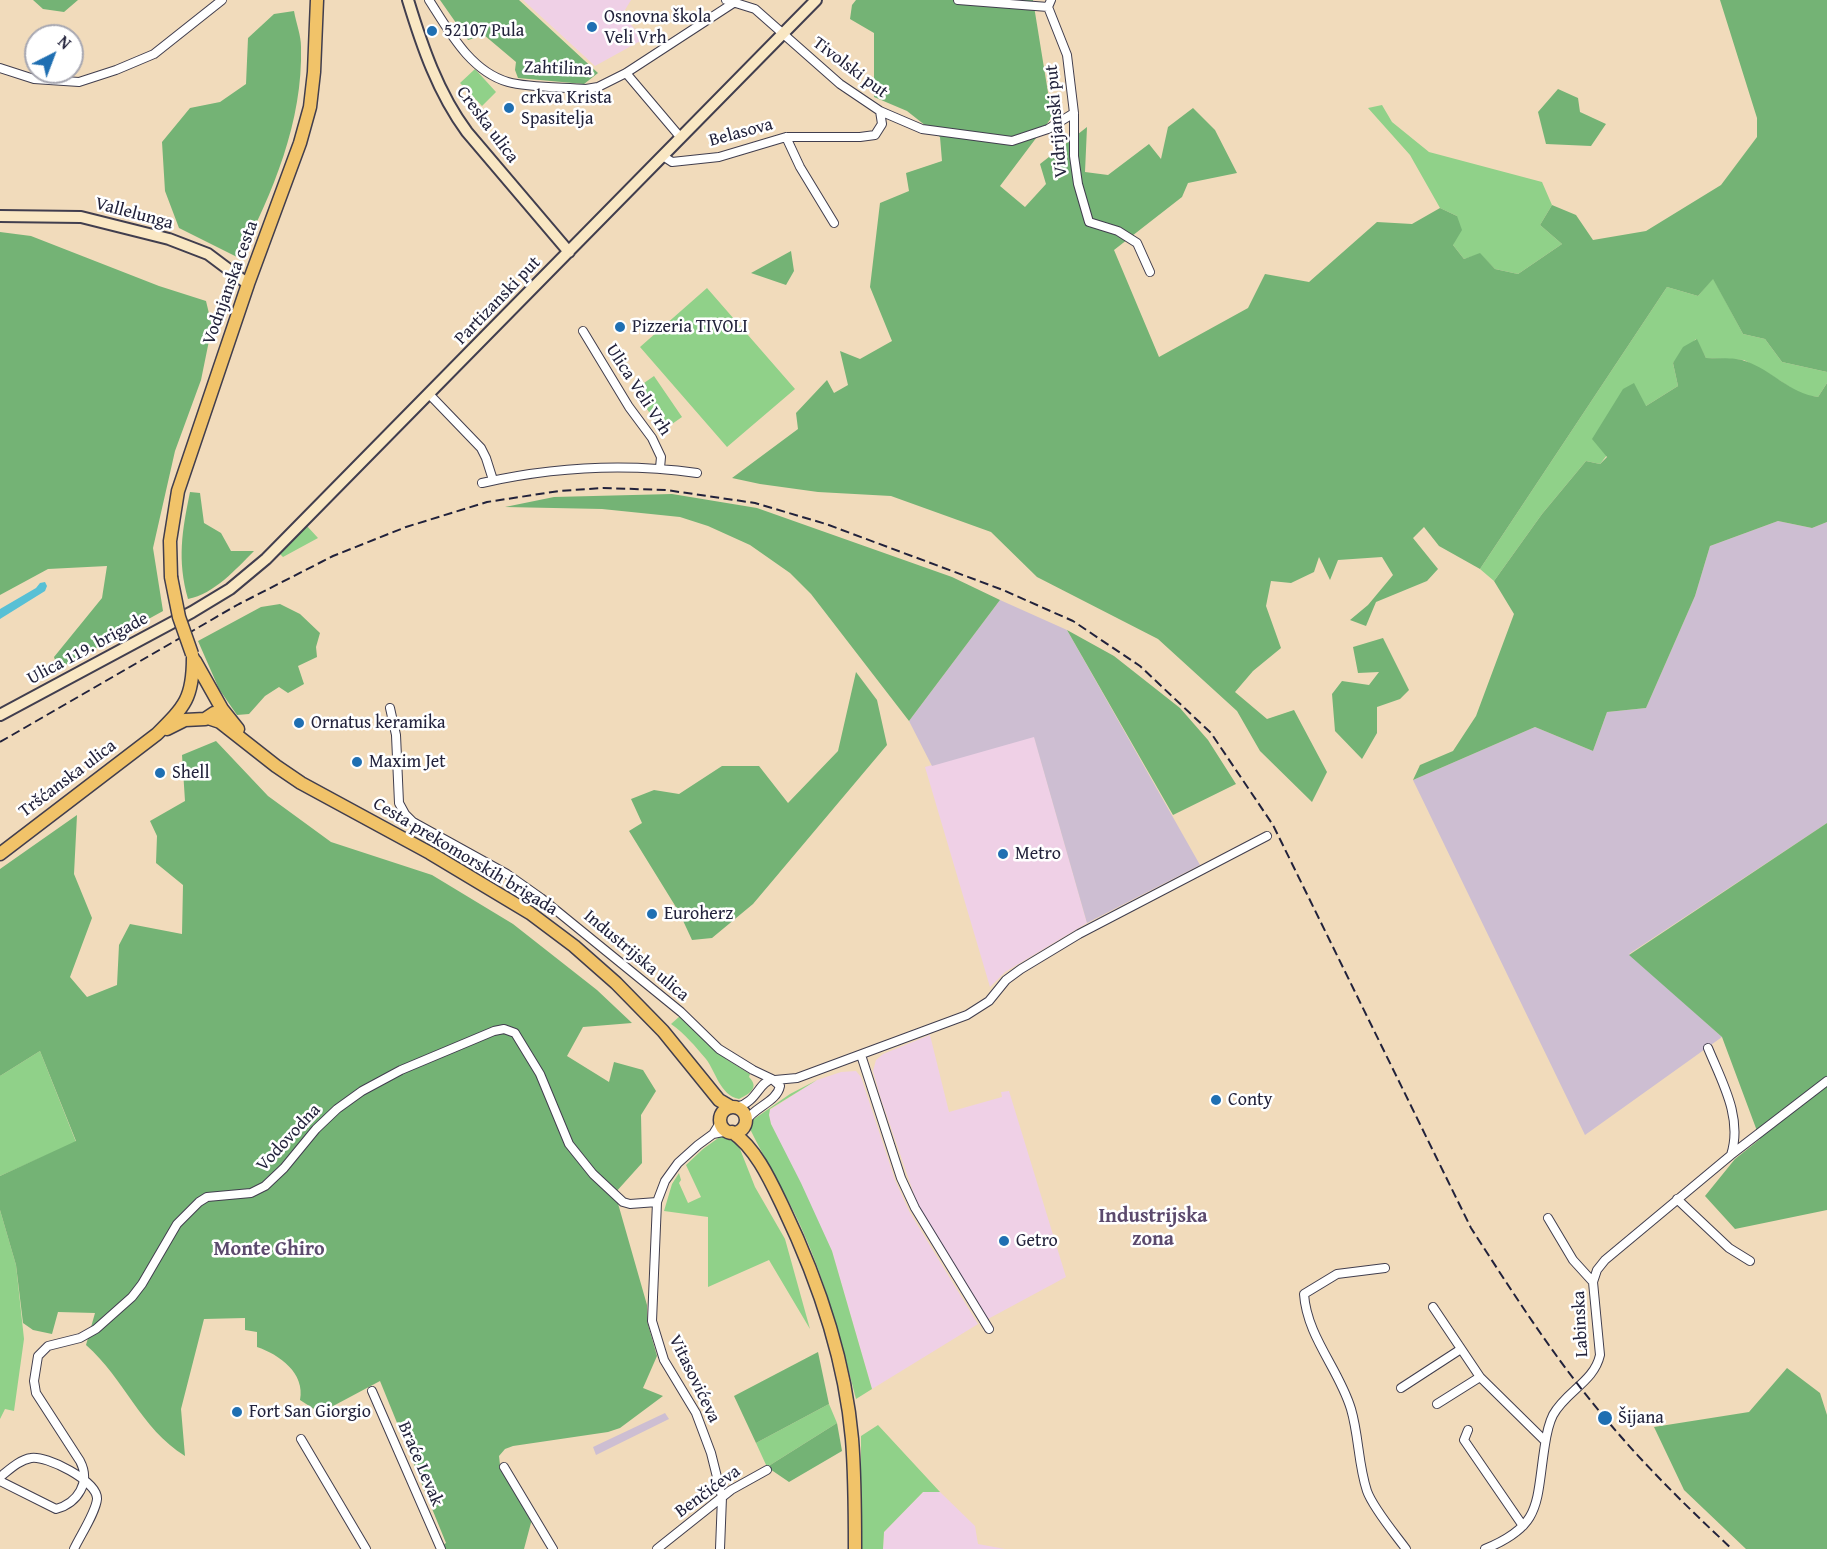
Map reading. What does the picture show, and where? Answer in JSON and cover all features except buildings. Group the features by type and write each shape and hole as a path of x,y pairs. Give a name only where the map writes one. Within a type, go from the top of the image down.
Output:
{"main road":[{"name":"Vodnjanska cesta","path":"193,656 179,617 171,577 170,541 178,490 248,284 296,154 310,107 314,72 316,0"},
{"name":"Creska ulica","path":"408,0 441,91 452,112 568,252"},
{"name":"Partizanski put","path":"192,612 230,589 266,559 816,0"},
{"name":"Vallelunga","path":"0,216 81,217 169,239 208,254 248,284"},
{"name":"Ulica 119. brigade","path":"0,715 192,612"},
{"path":"193,656 188,712 202,718"},
{"name":"Cesta prekomorskih brigada","path":"193,656 226,715 250,744"},
{"path":"204,687 215,696 216,709 202,718 185,720 158,734 177,714 196,688 204,687"},
{"name":"Cesta prekomorskih brigada","path":"202,718 220,722 301,783 430,853 530,913 574,946 616,983 663,1031 720,1100 734,1107"},
{"name":"Tršćanska ulica","path":"0,854 158,734"},
{"path":"720,1100 723,1127 740,1139 758,1161"},
{"path":"721,1118 725,1110 734,1107 744,1112 746,1131 758,1161 792,1227 818,1289 845,1387 852,1438 856,1503 855,1549"},
{"path":"730,1132 740,1131 746,1123"}],"street":[{"name":"Zahtilina","path":"429,0 453,38 467,54 479,65 503,80 519,84 586,89 598,87 626,73 735,3"},
{"name":"Tivolski put","path":"726,0 754,9 840,84 880,111 922,129 1011,141 1048,129 1074,113"},
{"path":"958,0 1049,3"},
{"path":"0,68 34,79 79,82 154,54 217,1"},
{"name":"Vidrijanski put","path":"1049,3 1067,55 1074,113 1074,156 1078,184 1089,222 1118,231 1137,243 1150,272"},
{"path":"626,73 681,138"},
{"name":"Belasova","path":"663,156 672,162 719,157 786,137 875,135 882,124 880,111"},
{"path":"786,137 800,167 834,224"},
{"name":"Ulica Veli Vrh","path":"583,331 629,407 652,438 661,457 660,468"},
{"path":"429,394 481,448 493,480"},
{"path":"482,483 546,471 582,468 660,468 698,473"},
{"name":"Industrijska ulica","path":"390,708 396,735 399,802 405,814 413,822 507,874 541,898 681,1012 719,1049 753,1070 773,1079"},
{"path":"734,1107 754,1098 763,1084 773,1079 797,1078 967,1015 989,1001 1013,974 1086,931 1267,836"},
{"name":"Vodovodna","path":"84,1479 85,1473 80,1461 36,1393 34,1381 38,1356 48,1346 80,1338 96,1329 132,1297 177,1224 199,1202 207,1197 251,1192 265,1186 337,1109 362,1091 401,1070 494,1031 504,1029 515,1033 540,1074 569,1144 593,1174 622,1202 630,1204 657,1202"},
{"path":"1708,1048 1734,1114 1736,1140 1731,1155"},
{"path":"861,1055 901,1178 915,1208 989,1329"},
{"name":"Industrijska ulica","path":"753,1070 763,1084"},
{"path":"746,1123 754,1110 797,1078"},
{"path":"773,1079 780,1086 778,1093"},
{"name":"Labinska","path":"1485,1549 1506,1540 1523,1526 1536,1503 1545,1441 1550,1423 1569,1394 1592,1374 1598,1365 1600,1354 1593,1282 1597,1270 1605,1260 1677,1199 1827,1081"},
{"name":"Vitasovićeva","path":"720,1549 722,1497 711,1452 696,1413 664,1359 652,1321 657,1202 665,1181 678,1163 713,1134 721,1118"},
{"name":"Vitasovićeva","path":"713,1134 730,1132"},
{"path":"1677,1199 1729,1248 1750,1261"},
{"path":"1548,1218 1573,1260 1593,1282"},
{"path":"1385,1268 1337,1274 1305,1294 1305,1304 1315,1336 1336,1374 1351,1410 1359,1462 1368,1494 1406,1549"},
{"path":"1433,1307 1480,1377 1545,1441"},
{"path":"1401,1388 1461,1349"},
{"path":"1437,1404 1480,1377"},
{"name":"Braće Levak","path":"372,1391 441,1549"},
{"path":"1468,1430 1464,1440 1523,1526"},
{"path":"302,1439 366,1549"},
{"path":"74,1549 97,1501 96,1491 84,1479 39,1457 28,1458 0,1479 56,1509 71,1503 77,1497 84,1479"},
{"path":"504,1467 553,1549"},
{"name":"Benčićeva","path":"657,1549 722,1497 767,1470"},
{"name":"Benčićeva","path":"665,1549 668,1540"}],"shaded area":[{"name":"Osnovna škola Veli Vrh","path":"523,0 631,0 622,15 644,39 595,66"},
{"path":"1778,521 1812,528 1827,522 1827,823 1629,954 1722,1037 1585,1135 1413,780 1535,727 1593,751 1607,712 1646,708 1695,596 1710,546"},
{"path":"1000,600 1067,630 1200,865 1087,923 1034,737 932,766 909,721"},
{"path":"1034,736 1087,923 1005,972 990,987 925,767"},
{"path":"930,1035 949,1112 1002,1097 1001,1092 1009,1091 1066,1277 988,1319 918,1206 873,1071 876,1060 883,1054"},
{"path":"856,1071 861,1077 895,1180 909,1211 978,1324 872,1389 832,1251 771,1124 769,1115 770,1110 817,1080 841,1072"},
{"path":"665,1413 669,1419 596,1455 593,1447"},
{"path":"923,1492 940,1492 975,1526 978,1544 1005,1549 883,1549 884,1532"}],"green space":[{"path":"33,0 78,0 64,12 43,9"},
{"path":"440,0 519,0 598,73 584,84 518,78 515,70 516,62 484,35 468,40"},
{"path":"856,0 1033,0 1052,117 1000,186 1025,207 1046,184 1040,164 1087,127 1085,172 1108,175 1149,144 1161,159 1168,127 1193,108 1215,130 1237,173 1188,183 1182,197 1114,250 1159,357 1248,308 1265,274 1309,282 1377,222 1412,224 1440,208 1457,216 1462,230 1453,245 1464,259 1480,253 1495,269 1518,274 1562,244 1540,225 1552,205 1576,215 1593,240 1646,231 1721,185 1757,137 1757,118 1720,0 1827,0 1827,372 1782,362 1765,339 1743,334 1713,279 1698,296 1667,287 1480,569 1439,546 1424,527 1413,538 1438,569 1427,581 1376,602 1366,626 1350,620 1368,605 1393,575 1382,557 1338,560 1330,580 1319,557 1314,572 1291,583 1271,581 1266,606 1281,648 1253,671 1235,692 1267,719 1294,710 1327,772 1312,802 1260,751 1237,711 1158,639 1037,577 991,532 891,496 818,492 732,478 798,429 796,413 827,380 834,393 848,385 840,351 860,359 892,341 870,287 880,203 909,191 906,173 942,161 940,137 907,111 874,97 874,33 850,19 852,5"},
{"path":"294,11 301,47 297,102 291,129 274,182 239,258 179,228 165,191 162,142 190,108 220,102 246,84 248,38 274,14"},
{"path":"475,69 496,92 482,106 460,83"},
{"path":"1558,89 1578,98 1580,112 1606,124 1591,146 1546,144 1538,112"},
{"path":"1382,105 1392,122 1429,152 1542,182 1552,205 1540,225 1562,244 1518,274 1495,269 1480,254 1464,259 1453,245 1457,216 1440,208 1410,155 1368,108"},
{"path":"0,232 31,236 159,286 206,301 212,326 201,380 175,451 153,548 163,611 58,669 54,657 102,598 107,566 48,569 0,595"},
{"path":"791,251 794,271 786,285 751,273"},
{"path":"1713,278 1743,334 1765,339 1782,362 1827,372 1827,383 1818,397 1802,395 1744,360 1706,358 1696,339 1673,363 1678,386 1646,406 1600,464 1586,461 1542,514 1494,581 1480,569 1667,287 1698,296"},
{"path":"707,288 795,389 727,447 640,347"},
{"path":"1697,339 1706,358 1745,361 1808,395 1818,397 1827,383 1827,522 1812,528 1778,521 1710,546 1695,596 1646,708 1607,712 1593,751 1535,727 1413,780 1420,765 1453,751 1476,716 1514,614 1494,581 1542,514 1586,461 1600,464 1607,457 1592,439 1623,389 1634,383 1646,406 1678,386 1673,363 1683,347"},
{"path":"654,376 682,417 662,431 634,390"},
{"path":"190,492 200,493 204,523 221,533 231,551 254,551 216,586 188,599 183,571 182,546"},
{"path":"672,494 757,508 952,577 1000,600 909,721 811,594 790,573 750,545 708,526 680,517 602,509 505,507 554,497"},
{"path":"307,526 318,538 283,557 280,554"},
{"path":"280,604 300,614 320,633 316,647 317,657 298,666 304,684 288,693 279,687 265,696 249,714 237,715 219,689 198,641 261,607"},
{"path":"1067,630 1114,656 1180,708 1208,740 1236,784 1173,815"},
{"path":"1383,638 1409,690 1400,699 1377,707 1377,733 1362,759 1335,731 1332,694 1342,681 1369,685 1379,672 1358,673 1353,647"},
{"path":"856,672 877,700 887,745 753,904 712,938 692,940 679,912 629,831 642,823 631,799 654,790 679,794 722,766 759,766 788,803 838,751"},
{"path":"216,741 268,796 331,842 432,875 513,924 597,990 632,1023 583,1027 567,1056 609,1082 614,1062 643,1070 656,1091 641,1115 642,1163 615,1193 647,1305 647,1321 657,1356 643,1388 663,1396 620,1428 505,1449 499,1456 500,1465 532,1519 524,1549 436,1549 446,1543 380,1381 320,1413 300,1400 299,1381 289,1366 266,1350 257,1347 257,1332 245,1330 245,1318 204,1319 181,1409 185,1456 156,1432 100,1358 86,1345 95,1313 58,1312 52,1334 33,1330 23,1323 16,1265 0,1210 0,1176 76,1141 40,1051 0,1076 0,869 77,815 74,874 92,918 70,977 87,997 117,985 119,945 130,924 182,934 183,885 156,863 157,836 150,821 185,801 182,755"},
{"path":"1827,823 1827,1210 1735,1229 1705,1196 1735,1159 1760,1139 1722,1037 1629,955"},
{"path":"680,1016 726,1059 750,1074 753,1087 749,1093 739,1099 727,1093 706,1059 671,1024"},
{"path":"40,1051 76,1142 0,1176 0,1076"},
{"path":"817,1080 770,1109 769,1115 771,1124 832,1251 872,1389 856,1399 832,1312 810,1248 789,1202 750,1129 750,1124 754,1119 790,1094"},
{"path":"721,1136 733,1139 740,1149 755,1187 785,1239 810,1329 769,1260 708,1287 708,1217 664,1211 672,1184 679,1173 681,1180 679,1183 688,1203 701,1197 686,1165"},
{"path":"0,1210 16,1265 24,1339 14,1411 5,1409 0,1419"},
{"path":"818,1352 829,1404 756,1443 734,1396"},
{"path":"1787,1368 1820,1393 1827,1415 1827,1549 1746,1549 1684,1490 1654,1427 1749,1412"},
{"path":"829,1404 837,1423 767,1467 756,1443"},
{"path":"837,1423 842,1451 789,1482 767,1467"},
{"path":"878,1425 940,1492 923,1492 884,1532 883,1549 861,1549 861,1436"}],"water":[{"path":"45,582 47,586 45,591 0,619 0,609"}],"railway":[{"path":"0,742 239,604 333,556 406,527 487,502 559,491 603,488 666,490 755,503 826,524 1003,590 1073,621 1140,666 1211,733 1273,825 1471,1228 1535,1325 1587,1396 1650,1469 1732,1549"}],"place":[{"name":"Osnovna škola Veli Vrh","path":"592,27"},
{"name":"52107 Pula","path":"432,31"},
{"name":"crkva Krista Spasitelja","path":"509,108"},
{"name":"Pizzeria TIVOLI","path":"620,327"},
{"name":"Ornatus keramika","path":"299,723"},
{"name":"Maxim Jet","path":"357,762"},
{"name":"Shell","path":"160,773"},
{"name":"Metro","path":"1003,854"},
{"name":"Euroherz","path":"652,914"},
{"name":"Conty","path":"1216,1100"},
{"name":"Getro","path":"1004,1241"},
{"name":"Fort San Giorgio","path":"237,1412"},
{"name":"Šijana","path":"1605,1418"}],"district":[{"name":"Industrijska zona","path":"1153,1228"},
{"name":"Monte Ghiro","path":"269,1250"}]}
